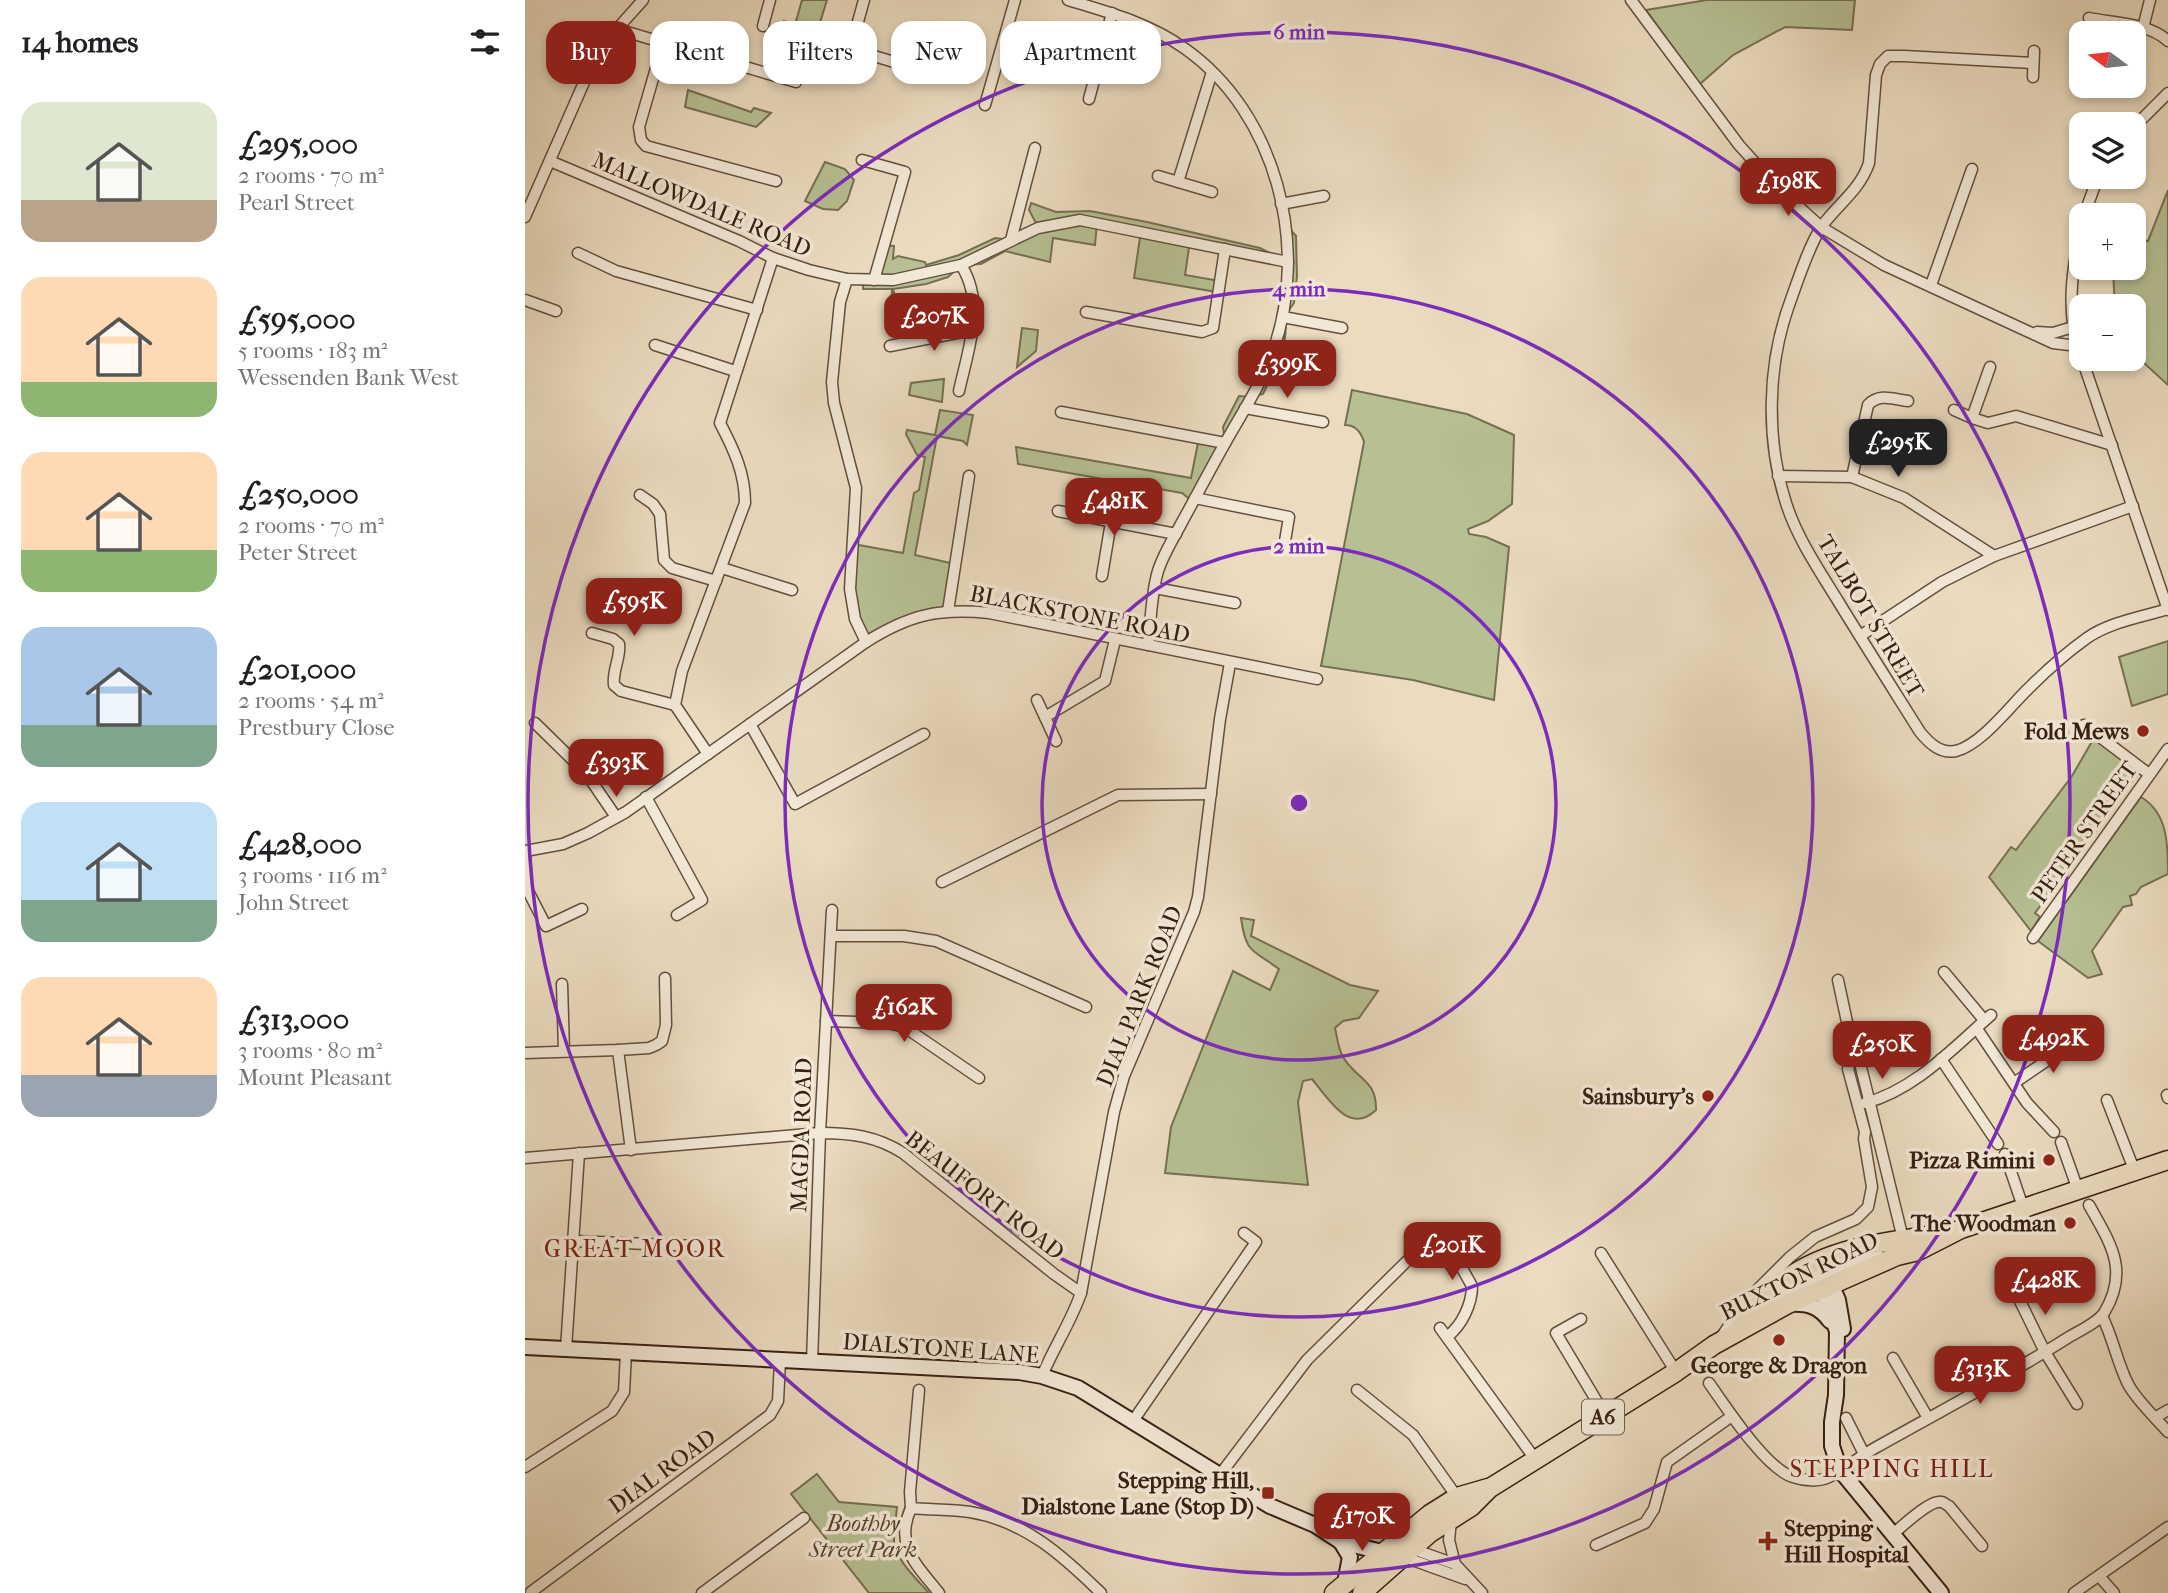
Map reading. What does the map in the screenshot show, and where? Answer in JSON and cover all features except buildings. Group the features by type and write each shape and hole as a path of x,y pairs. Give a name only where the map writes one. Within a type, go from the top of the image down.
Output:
{"highway":[{"name":"A6","path":"1902,1249 2023,1207 2083,1197 2135,1172 2168,1160"},
{"name":"BUXTON ROAD","path":"1714,1345 1788,1304 1820,1279 1844,1251 1902,1249"},
{"name":"BUXTON ROAD","path":"1362,1593 1399,1547 1430,1534 1451,1521 1471,1507 1490,1488 1676,1372 1714,1345 1755,1310 1761,1300 1782,1282 1820,1279 1902,1249"},
{"name":"BUXTON ROAD","path":"1340,1588 1399,1547 1457,1497 1490,1488"}],"street":[{"path":"624,21 643,0"},
{"path":"765,21 771,0"},
{"path":"864,0 851,47 891,61"},
{"path":"985,105 1015,0"},
{"path":"1067,0 1112,13 1157,32 1185,48 1221,79 1249,118 1275,173 1286,225 1287,291 1283,317 1266,369 1158,571 1148,645"},
{"path":"1631,0 1739,145 1776,186 1821,227 1853,249 1884,265 2069,349"},
{"path":"2145,21 2150,0"},
{"path":"1089,99 1112,13"},
{"path":"2089,18 2105,21"},
{"path":"2146,29 2168,41"},
{"path":"2033,77 2034,51"},
{"name":"TALBOT STREET","path":"2033,63 1888,56 1880,64 1876,75 1869,163 1864,177 1821,227 1780,334 1774,367 1772,429 1778,476 1797,530 1860,636 1920,732 1931,745 1942,750 1954,751 1963,748 1986,732 2058,662 2088,637 2107,628 2168,609"},
{"path":"1178,183 1212,72"},
{"path":"526,214 583,84"},
{"path":"651,84 639,127 641,140 646,146 776,181"},
{"path":"2146,115 2168,93"},
{"path":"1011,240 1035,148"},
{"path":"862,160 905,172 874,280"},
{"name":"MALLOWDALE ROAD","path":"550,161 773,258 847,279 874,280 925,274 961,265 1038,228 1080,220 1288,262"},
{"path":"1931,285 1972,169"},
{"path":"1158,176 1212,192"},
{"path":"1282,204 1324,196"},
{"path":"1086,312 1202,332 1213,328 1225,249"},
{"path":"577,253 616,271 757,310"},
{"path":"675,705 682,671 745,503 745,482 735,452 719,423 773,258"},
{"path":"959,391 975,317 969,277 961,265"},
{"path":"847,279 840,302 832,382 834,403 856,488 850,589 855,619 866,642"},
{"path":"525,300 556,311"},
{"path":"1283,317 1342,328"},
{"path":"2029,331 2053,332 2069,328"},
{"path":"890,346 972,330"},
{"path":"655,345 735,371"},
{"path":"1972,418 1990,367"},
{"path":"2086,371 2168,609"},
{"path":"1852,477 1868,405 1874,398 1882,397 1908,401"},
{"path":"1245,408 1323,422"},
{"path":"1954,410 1987,423 2016,416 2112,445"},
{"path":"1061,412 1225,443"},
{"path":"948,611 969,476"},
{"path":"1778,476 1852,477 1904,498 1994,556"},
{"path":"640,495 653,503 660,514 664,560 672,568 716,581"},
{"path":"1195,498 1289,517 1285,541"},
{"path":"1860,636 1942,582 1994,556 2133,506"},
{"path":"1058,511 1176,534"},
{"path":"1102,576 1111,522"},
{"path":"722,568 792,590"},
{"path":"2158,580 2168,574"},
{"path":"1155,588 1235,603"},
{"name":"BLACKSTONE ROAD","path":"525,851 563,844 616,817 866,642 901,622 948,611 989,613 1317,679"},
{"path":"592,633 619,644 620,653 613,675 614,685 621,691 675,705 708,754"},
{"path":"1045,717 1105,681 1115,640"},
{"name":"DIAL PARK ROAD","path":"1042,1376 1081,1293 1114,1111 1124,1076 1198,898 1220,719 1230,663"},
{"path":"1037,700 1056,741"},
{"path":"535,723 586,773 616,817"},
{"path":"750,724 795,804 924,734"},
{"path":"2084,725 2149,774"},
{"name":"PETER STREET","path":"2032,938 2168,749"},
{"path":"586,773 614,751"},
{"path":"941,882 1118,795 1211,794"},
{"path":"646,797 702,900 677,915"},
{"path":"525,851 527,888 546,926 582,909"},
{"path":"525,911 538,909"},
{"name":"MAGDA ROAD","path":"812,1362 820,1133 832,910"},
{"path":"831,936 904,936 936,941 1086,1007"},
{"path":"1857,1105 1891,1094 1907,1084 1977,1029 1987,1017 1944,972"},
{"path":"525,1053 649,1048 662,1041 666,1025 666,978"},
{"path":"1838,980 1853,1050 1860,1063 1870,1102 1902,1249"},
{"path":"562,984 564,1051"},
{"path":"826,1021 903,1026 979,1078"},
{"path":"1977,1029 2027,1103 2054,1132"},
{"path":"2059,1033 2064,1049"},
{"path":"2014,1083 2064,1049 2081,1044"},
{"path":"618,1050 631,1150"},
{"path":"1714,1345 1745,1302 1790,1257 1815,1237 1856,1219 1870,1202 1872,1187 1865,1132 1848,1069 1853,1050"},
{"path":"1941,1059 1998,1144"},
{"path":"2107,1100 2135,1172"},
{"name":"BEAUFORT ROAD","path":"525,1158 820,1133 865,1136 886,1142 903,1153 1081,1293"},
{"path":"1709,1383 1775,1468 1792,1477 1812,1480 1828,1478 1864,1454 2045,1352 2102,1316 2117,1283 2112,1247 2083,1197 2061,1142"},
{"path":"566,1349 579,1153"},
{"path":"2005,1154 2023,1207"},
{"path":"1441,1231 1472,1286 1468,1308 1456,1330 1444,1332 1535,1459"},
{"path":"1133,1421 1257,1241 1244,1233"},
{"path":"1815,1237 1809,1254 1837,1331 1838,1362 1832,1446 1840,1470 1941,1593"},
{"path":"573,1241 697,1246"},
{"path":"1601,1252 1676,1372"},
{"path":"1219,1476 1307,1360 1409,1259"},
{"path":"1820,1279 1838,1300 1843,1327 1838,1362"},
{"path":"2017,1294 2045,1352 2077,1404"},
{"path":"1788,1304 1804,1303 1820,1309 1837,1331"},
{"path":"2102,1316 2130,1387 2168,1432"},
{"path":"1581,1319 1556,1333 1605,1415"},
{"name":"DIALSTONE LANE","path":"525,1347 1019,1372 1042,1376 1078,1388 1270,1506 1315,1525 1341,1542 1399,1547"},
{"path":"525,1467 612,1410 624,1392 627,1352"},
{"path":"1893,1358 1929,1418"},
{"name":"DIAL ROAD","path":"529,1590 770,1415 778,1401 780,1361"},
{"path":"919,1390 909,1492 911,1508 905,1546 939,1593"},
{"path":"1357,1390 1413,1435 1457,1497"},
{"path":"2156,1417 2168,1410"},
{"path":"1597,1545 1645,1524 1654,1509 1667,1462 1732,1416"},
{"path":"1846,1418 1864,1454"},
{"path":"1892,1535 1937,1501 1949,1506 1982,1546"},
{"path":"911,1508 971,1512 1010,1524 1038,1538 1065,1558 1101,1593"},
{"path":"702,1593 804,1518"},
{"path":"1451,1521 1449,1540 1455,1564 1482,1593"},
{"name":"DIALSTONE LANE","path":"1315,1525 1345,1527 1399,1547"},
{"path":"2074,1593 2168,1527"},
{"path":"1340,1588 1350,1557 1341,1542"},
{"path":"1399,1547 1455,1564"},
{"path":"1399,1547 1469,1581"},
{"path":"2099,1576 2114,1593"}],"green space":[{"path":"802,0 827,0 820,21 796,21"},
{"path":"1707,0 1855,0 1852,30 1785,27 1733,55 1700,84 1646,10"},
{"path":"688,90 751,112 754,108 771,113 756,127 685,107"},
{"path":"825,162 845,169 854,180 847,201 838,210 823,209 805,201"},
{"path":"2168,190 2168,385 2146,365 2146,294 2114,294 2114,280 2146,280 2148,241"},
{"path":"1031,203 1056,212 1090,211 1260,248 1287,262 1190,241 1185,275 1220,281 1217,292 1134,278 1141,231 1097,223 1095,245 1053,238 1050,262 1005,251 981,264 961,265 948,277 926,284 893,289 905,330 890,332 892,289 863,289 863,280 874,280 884,245 894,246 893,259 898,256 925,262 926,265 959,255 995,238 1011,240 1038,227 1029,210"},
{"path":"1286,225 1296,236 1297,276 1294,303 1284,317 1286,327 1283,346 1272,376 1263,394 1251,397 1273,352 1287,262"},
{"path":"1022,328 1038,330 1036,351 1017,367"},
{"path":"944,379 942,402 909,395 911,383"},
{"path":"1352,390 1467,414 1514,435 1512,504 1488,521 1468,529 1469,534 1486,537 1509,547 1494,700 1413,680 1321,666 1364,442 1357,430 1345,425"},
{"path":"1239,396 1251,397 1193,502 1182,493 1018,464 1016,447 1191,478 1199,438 1225,442 1223,427"},
{"path":"940,410 973,415 967,445 963,441 937,436 915,555 955,564 948,611 930,614 866,642 855,619 853,544 903,553 914,493 919,490 925,457 917,455 906,434 907,430 935,435"},
{"path":"2168,641 2168,694 2132,706 2119,657"},
{"path":"2094,738 2140,770 2035,913 2040,917 2031,931 1989,877 2011,847 2016,850 2072,776"},
{"path":"2141,797 2157,812 2165,831 2168,874 2141,887 2136,894 2130,896 2132,905 2123,907 2092,951 2102,974 2088,978 2038,941"},
{"path":"1241,918 1254,920 1251,936 1350,985 1378,991 1359,1018 1343,1021 1335,1028 1342,1055 1373,1091 1376,1110 1366,1117 1348,1117 1332,1104 1312,1079 1303,1081 1298,1102 1308,1185 1165,1173 1171,1127 1233,971 1270,990 1279,969 1256,954 1248,945"},
{"name":"Boothby Street Park","path":"817,1474 839,1502 897,1507 894,1537 896,1548 908,1569 929,1593 869,1593 791,1494"}],"place":[{"name":"Fold Mews","path":"2143,731"},
{"name":"Sainsbury's","path":"1708,1096"},
{"name":"Pizza Rimini","path":"2049,1160"},
{"name":"The Woodman","path":"2070,1223"},
{"name":"George & Dragon","path":"1779,1340"},
{"name":"Stepping Hill, Dialstone Lane (Stop D)","path":"1268,1493"},
{"name":"Stepping Hill Hospital","path":"1768,1541"}],"district":[{"name":"GREAT MOOR","path":"635,1249"},
{"name":"STEPPING HILL","path":"1892,1469"}]}
